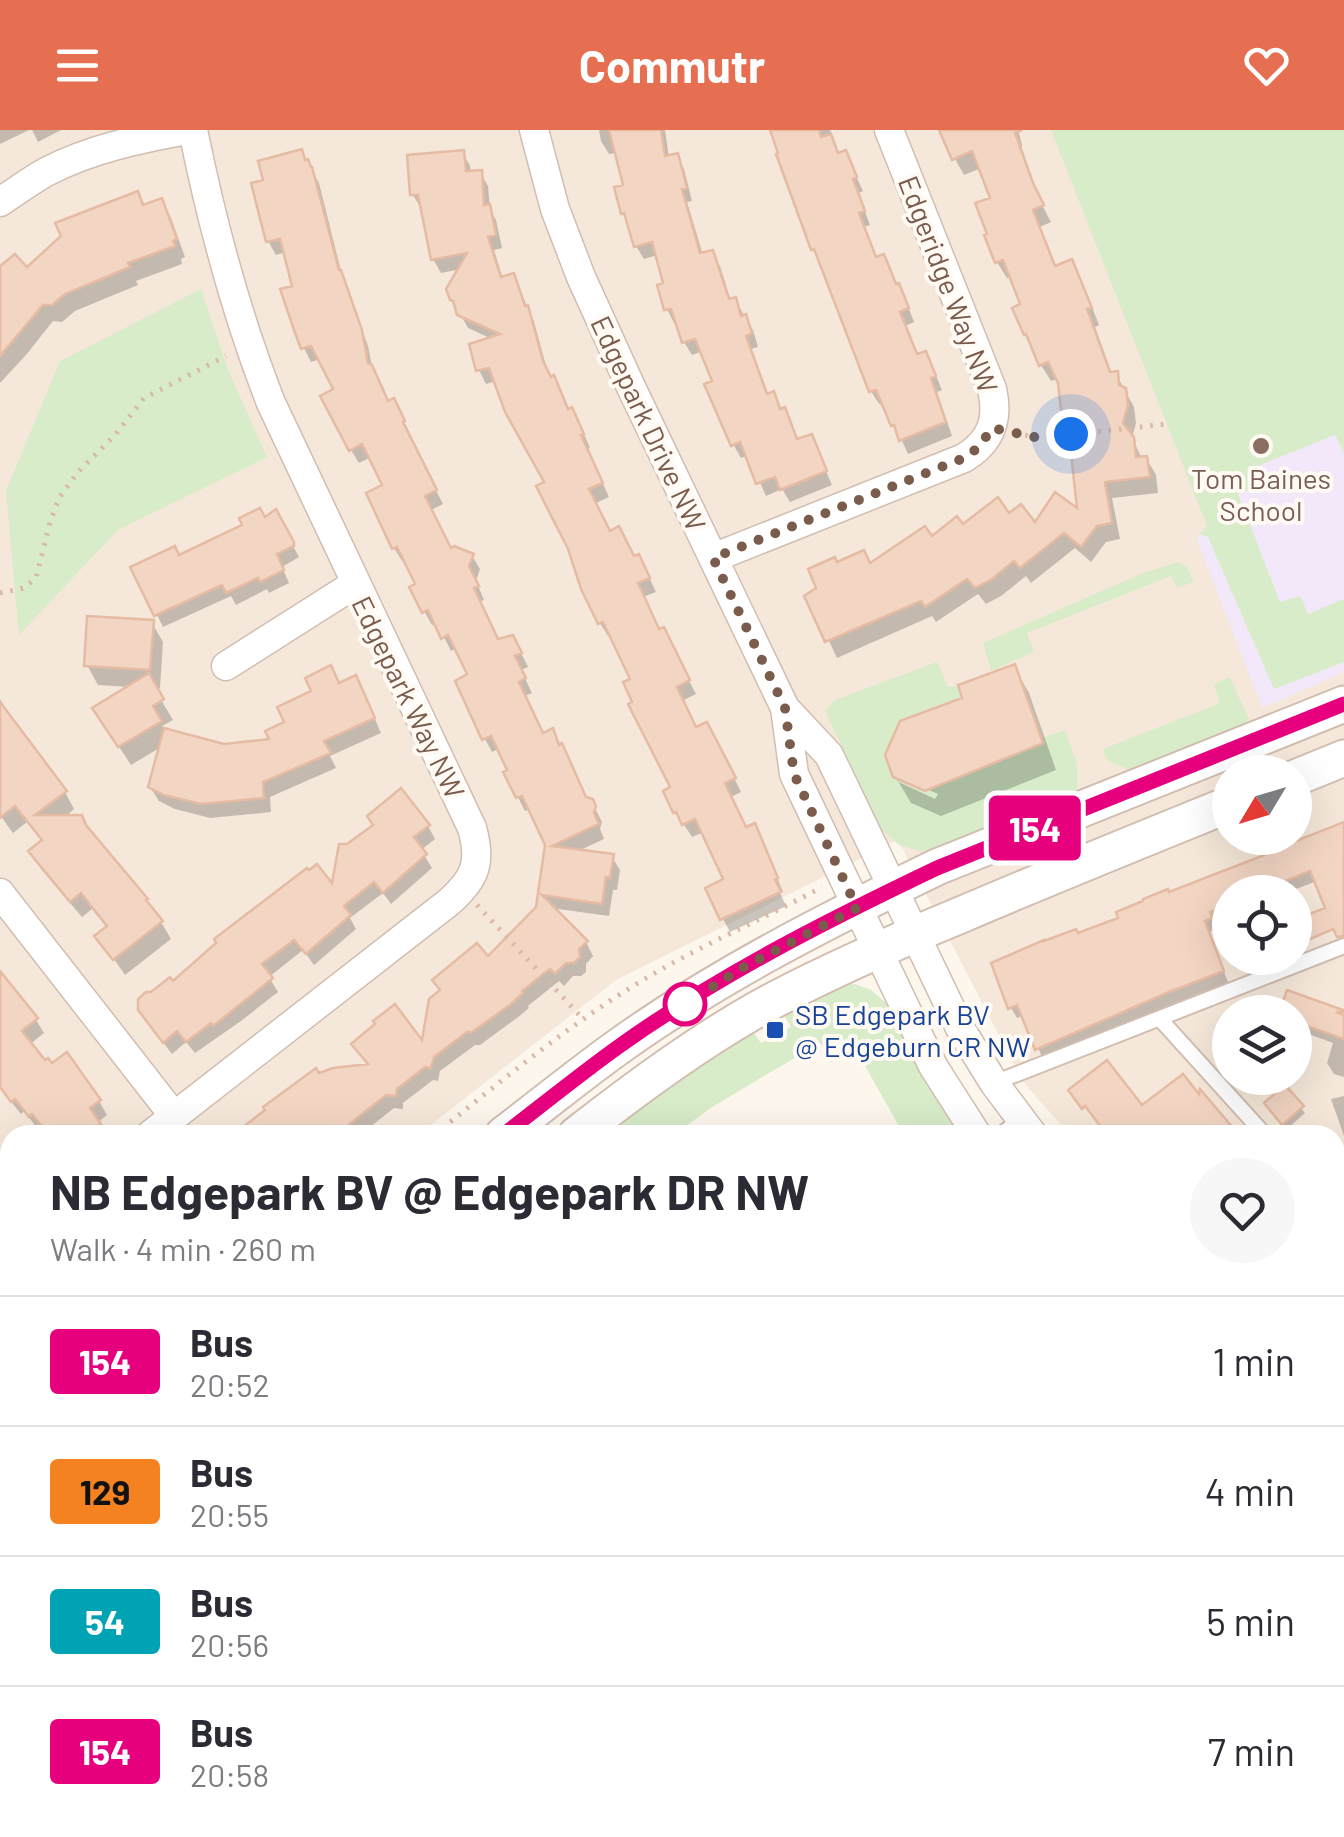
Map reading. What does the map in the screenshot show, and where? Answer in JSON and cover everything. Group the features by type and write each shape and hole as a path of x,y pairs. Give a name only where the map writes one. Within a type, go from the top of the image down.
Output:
{"street":[{"path":"0,202 45,172 98,150 190,130"},
{"name":"Edgepark Way NW","path":"190,130 222,262 271,403 472,828 477,860 462,891"},
{"name":"Edgepark Drive NW","path":"534,130 555,209 581,276 785,708 829,756 960,1028 1015,1125"},
{"name":"Edgeridge Way NW","path":"713,558 964,458 979,447 992,428 996,406 992,389 889,130"},
{"path":"226,666 355,584"},
{"path":"516,1125 619,1046 742,968 893,889 1344,704"},
{"name":"Edgepark Drive NW","path":"785,708 794,774 934,1066 971,1125"},
{"path":"1312,771 1344,758"},
{"path":"1108,799 1127,846"},
{"path":"589,1125 638,1086 760,1008 914,934 1212,811"},
{"path":"163,1125 462,891"},
{"path":"0,893 174,1116"}],"lane":[{"path":"994,1084 1344,946"},
{"path":"1160,1018 1256,1125"}],"path":[{"path":"0,593 24,588 36,578 59,498 144,398 220,358 250,348"},
{"path":"992,428 1039,438 1167,424"},
{"path":"462,891 584,1020"}],"shaded area":[{"path":"0,130 1344,130 1344,1125 1061,1125 1023,1082 898,840 616,980 431,1125 0,1125"},
{"path":"1344,130 1344,672 1262,708 1197,540 1207,526"}],"green space":[{"name":"Tom Baines School","path":"1051,130 1344,130 1344,453 1335,435 1250,469 1257,487 1238,494 1280,602 1300,596 1308,614 1344,599 1344,662 1274,689 1208,537 1199,534 1207,526"},
{"path":"201,289 229,372 267,457 118,530 19,635 6,491 60,361"},
{"path":"1178,562 1187,567 1194,582 1177,588 1171,576 1027,633 1034,652 991,671 983,643 1143,573"},
{"path":"937,662 948,687 958,685 962,698 900,721 885,755 893,777 925,791 1043,743 1042,738 1065,730 1077,763 1077,790 920,851 899,845 882,830 825,711 835,700"},
{"path":"1230,677 1250,722 1128,770 1106,758 1103,749 1220,703 1214,684"},
{"path":"855,984 871,990 886,1003 952,1125 898,1125 855,1048 831,1062 820,1043 688,1125 614,1125 753,1032 761,1043 791,1027 783,1013 837,985"}],"building":[{"path":"609,130 661,130 665,156 678,153 687,188 682,189 700,253 713,250 729,299 736,297 741,316 746,314 752,333 746,336 767,394 774,391 780,409 785,407 797,439 812,434 827,471 780,490 775,477 756,484 740,442 731,446 704,384 712,381 695,339 682,343 671,309 664,310 657,285 663,283 652,242 634,247 624,213 621,214 614,187 623,185"},
{"path":"770,130 819,130 821,137 831,134 838,153 846,150 865,211 859,213 876,257 884,254 896,284 899,283 909,308 900,312 917,354 926,351 946,422 899,441 876,390 869,392 814,249 811,250"},
{"path":"939,130 1022,130 1015,133 1044,205 1033,210 1055,266 1072,259 1092,308 1087,309 1110,372 1118,371 1119,385 1126,388 1128,405 1123,423 1134,437 1136,457 1147,456 1150,477 1105,482 1112,523 1097,526 1081,547 1064,533 1020,568 1014,561 975,588 967,579 925,607 921,601 825,642 804,596 816,588 808,569 864,550 870,563 925,526 932,536 957,516 963,524 998,497 1009,513 1021,504 1035,522 1055,492 1077,508 1068,426 1063,426 1058,383 1048,362 1039,366 1012,308 1020,304 1003,260 995,263 984,235 987,234 975,203 990,198 972,151 952,160"},
{"path":"302,149 305,160 308,159 339,270 362,330 368,363 388,401 394,398 437,490 425,496 451,548 474,554 469,566 479,586 474,588 498,639 513,635 522,653 515,656 526,678 519,682 543,733 553,728 586,797 593,799 599,824 552,846 614,854 602,904 542,895 588,941 579,949 580,957 555,974 550,969 510,1005 434,1057 431,1068 425,1067 397,1089 396,1096 386,1095 348,1125 246,1125 265,1110 263,1107 316,1068 319,1073 368,1064 351,1044 395,1004 422,1040 429,999 440,990 432,980 477,943 488,956 536,907 545,845 522,796 516,798 503,772 507,770 491,736 482,740 455,681 467,674 448,635 441,639 428,610 422,613 409,587 415,584 397,547 392,549 366,493 382,485 362,444 349,451 320,396 333,389 311,346 301,349 280,289 292,286 280,239 266,242 251,183 263,180 258,161"},
{"path":"464,150 466,171 482,170 484,205 490,204 496,235 488,237 501,277 514,273 525,306 528,305 543,361 551,377 554,375 568,409 572,407 603,483 589,489 610,531 619,526 634,556 639,554 650,578 638,583 659,629 664,627 690,680 677,687 696,727 707,722 736,778 725,783 746,827 755,823 778,878 775,879 781,892 720,920 705,888 723,879 695,819 682,825 673,813 663,791 670,787 628,704 632,702 623,682 630,679 603,622 598,624 568,549 536,486 544,482 505,412 489,368 476,371 469,344 500,334 457,315 450,300 446,289 467,253 431,260 418,195 410,195 407,155"},
{"path":"138,191 143,205 162,198 177,239 173,241 175,246 128,263 130,267 65,294 52,305 43,305 0,356 0,266 15,254 27,267 61,236 55,223"},
{"path":"260,508 265,517 276,509 294,542 294,546 277,554 284,570 226,593 222,585 154,616 130,567 175,546 179,555 242,525 239,518"},
{"path":"87,616 154,620 150,670 84,666"},
{"path":"1015,664 1043,743 925,791 893,777 885,755 900,721 962,698 958,685"},
{"path":"331,665 339,683 356,675 375,718 324,741 331,753 263,782 264,798 201,804 148,787 164,728 224,744 269,739 265,731 284,722 277,707 311,691 305,678"},
{"path":"149,673 164,699 153,706 162,721 118,747 92,708"},
{"path":"0,702 67,791 35,815 82,815 163,921 113,960 94,936 107,926 81,893 70,902 28,851 42,840 15,806 0,818"},
{"path":"401,788 430,825 414,837 427,854 383,893 374,882 344,906 351,915 306,954 294,940 262,964 273,978 213,1026 211,1023 186,1042 177,1031 163,1043 138,1010 138,999 170,977 173,981 216,943 214,939 307,868 317,864 332,883 339,844 347,844 373,825 367,816"},
{"path":"1344,822 1344,936 1337,937 1333,929 1312,938 1312,913 1325,908 1310,871 1300,875 1213,875 1264,855 1312,855 1312,835"},
{"path":"1212,875 1212,918 1205,921 1212,939 1214,975 1035,1050 1017,1005 1008,1009 991,963 1044,940 1118,918 1116,912 1168,889 1169,892"},
{"path":"0,971 38,1018 22,1031 45,1060 48,1058 52,1063 67,1052 101,1100 90,1108 101,1124 41,1125 15,1099 11,1102 0,1087"},
{"path":"1312,999 1343,1010 1336,1012 1344,1015 1344,1039 1312,1028"},
{"path":"1107,1060 1142,1105 1183,1074 1231,1125 1099,1125 1068,1090"},
{"path":"1273,1095 1294,1095 1304,1106 1282,1125 1264,1103"}],"bus line":[{"name":"154","path":"516,1125 619,1046 742,968 893,889 1344,704"}],"place":[{"name":"Tom Baines School","path":"1261,446"},
{"name":"SB Edgepark BV @ Edgeburn CR NW","path":"775,1030"}],"route":[{"path":"685,1004 742,968 857,908 794,774 785,708 713,558 964,458 979,447 992,428 1039,438 1071,434"}]}
